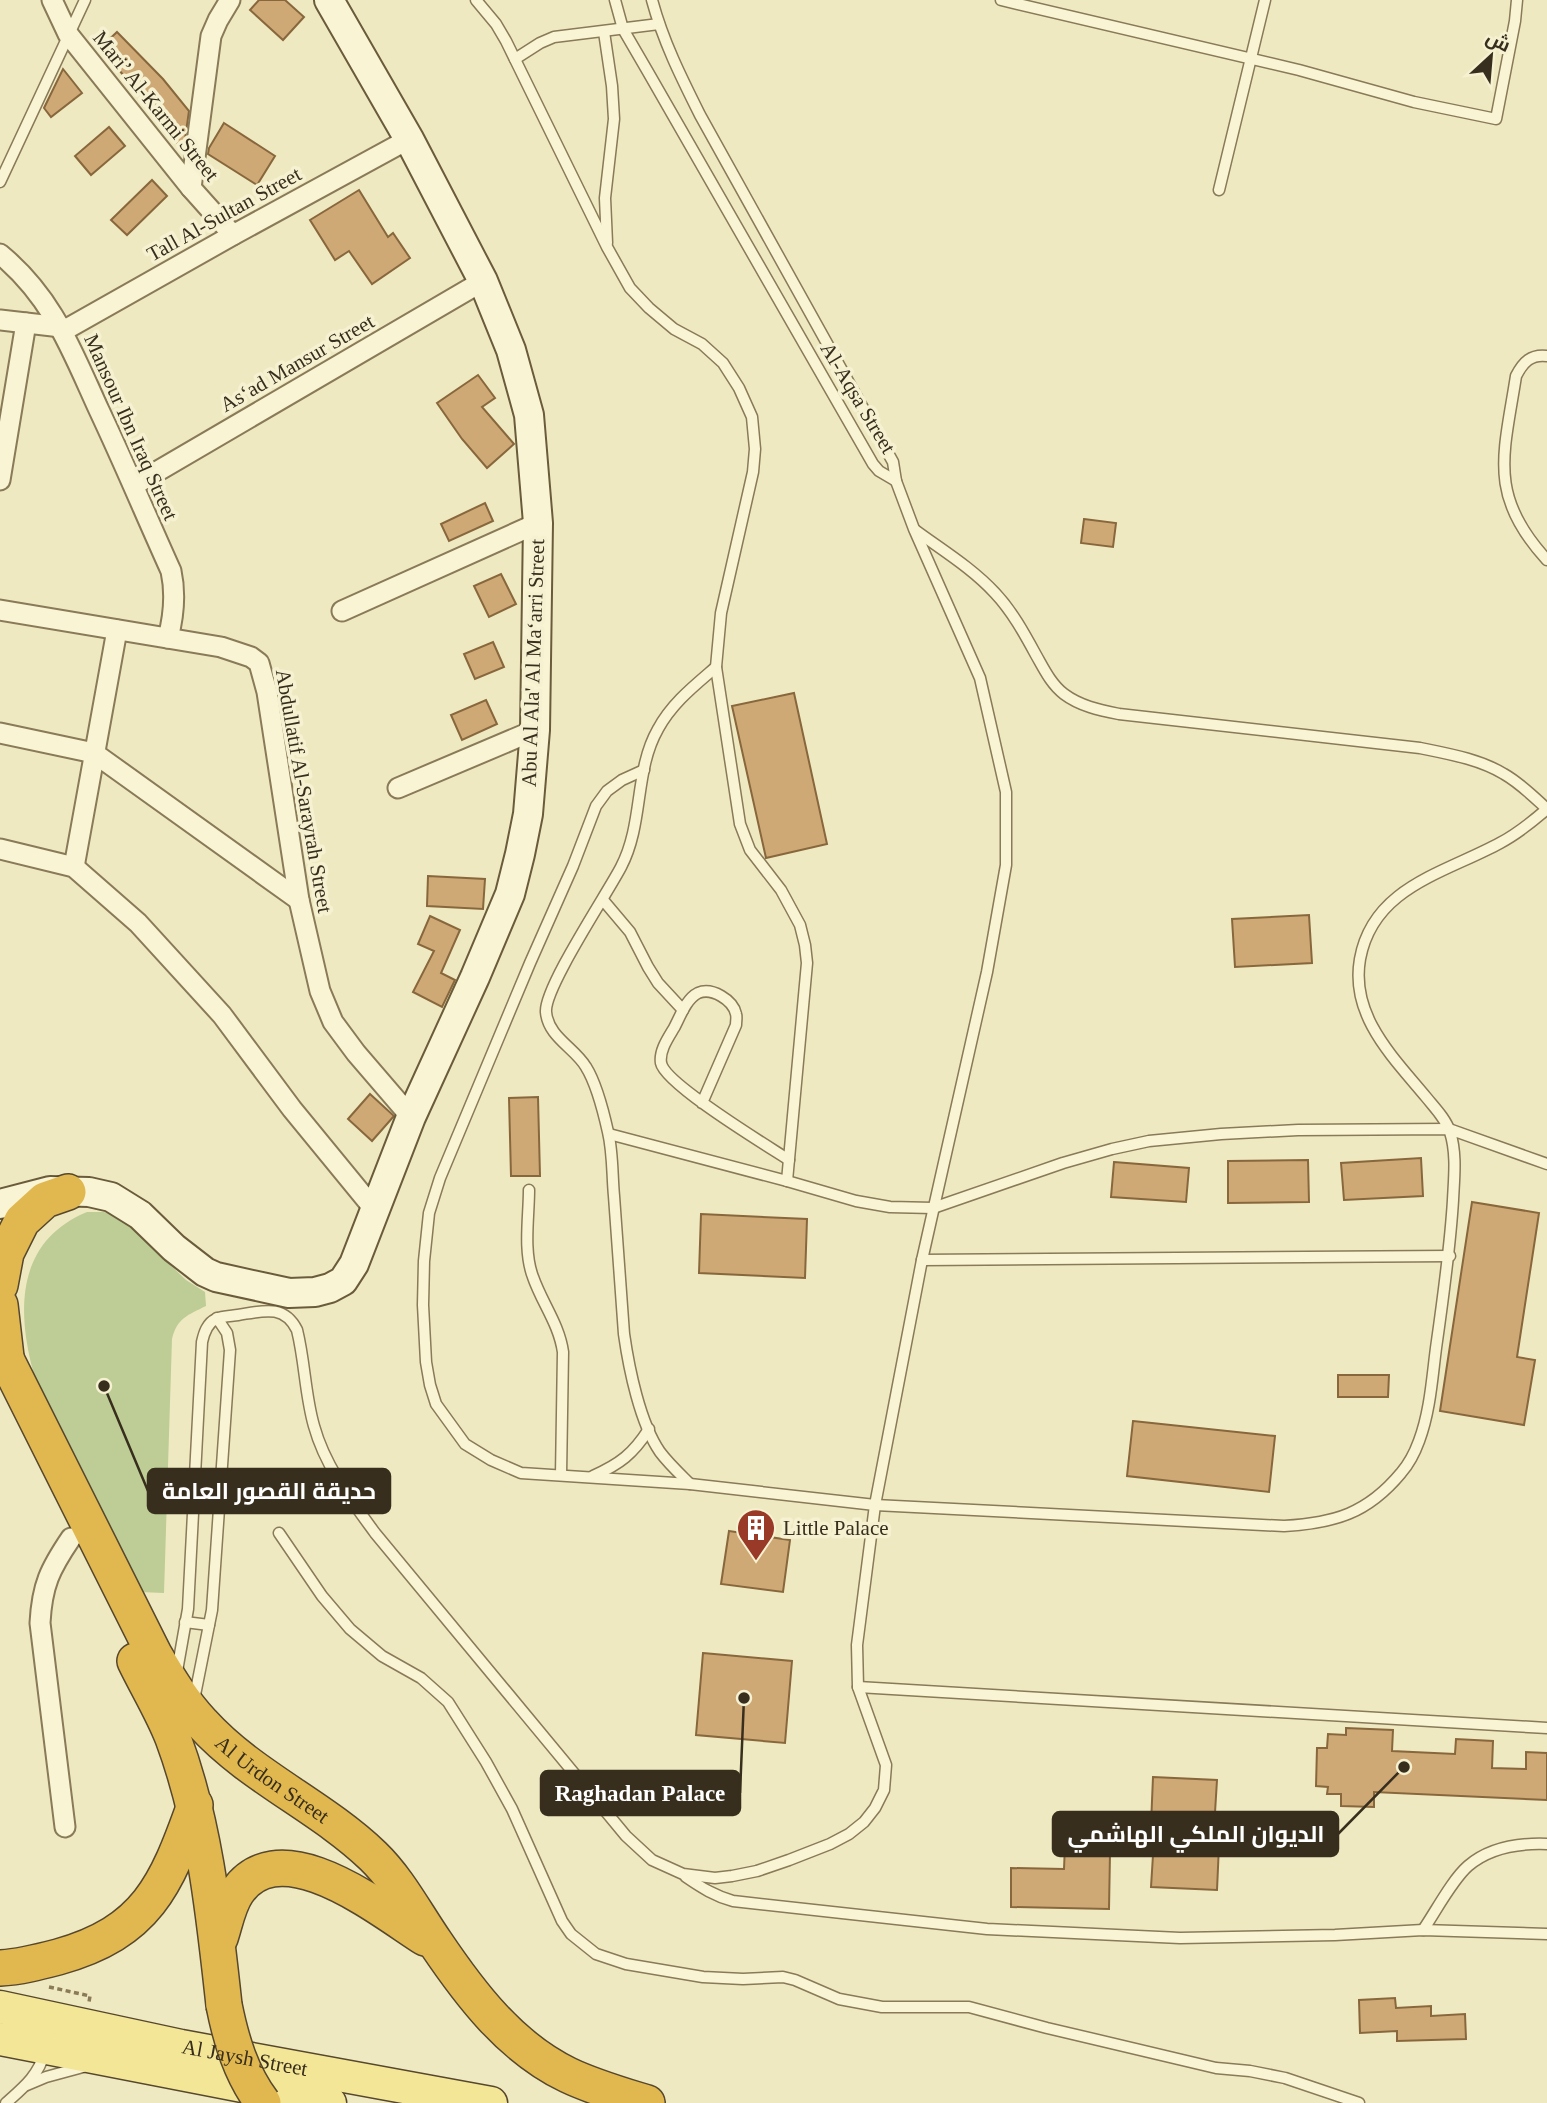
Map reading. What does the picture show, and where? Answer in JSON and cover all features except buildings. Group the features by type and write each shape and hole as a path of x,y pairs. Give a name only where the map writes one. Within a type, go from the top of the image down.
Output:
{"highway":[{"path":"0,1284 6,1253 22,1221 53,1192"},
{"path":"0,1305 2,1364 71,1538 172,1736 194,1805 209,1876 223,2005 231,2039 243,2070 263,2103"},
{"name":"Al Urdon Street","path":"2,1364 153,1654 201,1722 260,1773 350,1836 373,1856 387,1871 480,2004 510,2036 567,2075 648,2103"},
{"path":"0,1968 35,1963 78,1951 122,1928 140,1914 154,1898 175,1858 194,1805"},
{"path":"218,1944 237,1892 260,1872 279,1869 301,1871 334,1881 437,1945"}],"main road":[{"name":"Al Jaysh Street","path":"0,2007 181,2046 491,2103"},
{"name":"Al Jaysh Street","path":"0,2039 330,2103"}],"street":[{"name":"Mari’ Al-Karmi Street","path":"52,0 68,34 191,188 233,235"},
{"path":"191,188 211,36 230,0"},
{"name":"Abu Al Ala' Al Maʻarri Street","path":"53,1192 89,1192 111,1197 140,1215 174,1248 205,1272 216,1277 289,1293 315,1292 343,1281 354,1264 411,1117 510,894 528,814 535,730 538,523 529,415 510,350 483,281 409,139 330,0"},
{"name":"Tall Al-Sultan Street","path":"62,329 409,139"},
{"name":"Mansour Ibn Iraq Street","path":"0,254 39,292 62,329 134,485 171,571 175,590 168,638"},
{"name":"Asʻad Mansur Street","path":"134,485 483,281"},
{"path":"0,320 62,329"},
{"path":"0,480 26,323"},
{"path":"342,611 538,523"},
{"name":"Abdullatif Al-Sarayrah Street","path":"0,610 238,652 260,663 267,692 299,900 320,991 333,1022 411,1117"},
{"path":"74,866 117,630"},
{"path":"398,788 535,730"},
{"path":"0,733 94,753 299,900"},
{"path":"1,853 74,866 138,923 222,1015 292,1109 374,1209"},
{"path":"0,1189 53,1192"},
{"path":"0,1204 53,1192"},
{"path":"65,1827 40,1623 41,1598 46,1579 71,1538"}],"lane":[{"path":"0,182 85,0"},
{"path":"476,0 496,24 515,59 607,247 630,288 649,308 674,328 702,344 723,363 739,388 752,417 755,449 753,472 720,612 716,667 740,824 750,850 781,890 800,925 805,945 807,963 787,1181"},
{"name":"Al-Aqsa Street","path":"615,0 624,29 873,464 887,477 897,481"},
{"name":"Al-Aqsa Street","path":"652,0 674,64 893,462 897,481"},
{"path":"1002,0 1299,70 1414,103 1496,119 1517,0"},
{"path":"1219,190 1265,0"},
{"path":"515,59 554,37 659,24"},
{"path":"604,32 614,119 605,198 607,247"},
{"path":"1547,356 1539,355 1529,359 1521,366 1516,376 1504,469 1508,499 1518,523 1547,560"},
{"path":"683,1874 715,1878 757,1871 830,1844 864,1822 884,1790 886,1765 858,1688 857,1645 875,1505 922,1260 987,972 1006,865 1006,792 979,678 914,529 897,481"},
{"path":"644,770 622,780 607,791 596,806 573,866 439,1178 429,1213 422,1305 426,1362 436,1404 465,1444 491,1460 521,1473 690,1484 875,1505 1284,1526 1318,1524 1350,1514 1379,1496 1402,1472 1418,1442 1427,1410 1450,1256 1455,1167 1454,1146 1449,1129 1371,1027 1360,995 1360,960 1371,927 1393,899 1422,880 1500,843 1547,809 1504,773 1448,754 1420,748 1119,714 1081,704 1063,693 1050,679 1014,616 995,593 971,571 914,529"},
{"path":"690,1484 659,1451 630,1371 624,1334 609,1133 587,1068 550,1026 546,1012 555,981 603,900 631,845 644,770 656,731 668,711 716,667"},
{"path":"603,900 630,932 658,984 683,1010"},
{"path":"702,1102 736,1025 736,1013 730,1002 710,991 699,992 690,998 683,1010 661,1052 661,1063 665,1072 702,1102 789,1160"},
{"path":"609,1133 856,1201 890,1207 933,1208 1063,1163 1149,1142 1221,1134 1449,1129 1547,1164"},
{"path":"529,1190 528,1252 532,1274 561,1336 563,1352 561,1475"},
{"path":"922,1260 1450,1256"},
{"path":"183,1698 200,1355 205,1332 217,1318 273,1311 284,1314 292,1321 300,1341 313,1425 319,1442 347,1495 375,1533 626,1836 652,1860 683,1874 720,1898 987,1929 1180,1938 1335,1935 1423,1930 1547,1934"},
{"path":"183,1698 209,1625 213,1596 230,1350 227,1333 217,1318"},
{"path":"590,1477 624,1460 638,1446 649,1429"},
{"path":"279,1533 322,1596 350,1629 382,1656 421,1678 448,1702 512,1809 562,1921 577,1939 596,1954 626,1964 703,1977 783,1977 855,2003 901,2008 969,2007 1216,2068 1285,2078 1359,2103"},
{"path":"185,1622 209,1625"},
{"path":"858,1688 1547,1728"},
{"path":"1423,1930 1468,1866 1489,1852 1515,1844 1547,1844"},
{"path":"6,2103 36,2075 46,2049"},
{"path":"27,2085 86,2066 127,2062"},
{"path":"15,2094 23,2103"}],"path":[{"path":"43,1985 90,1996"}],"green space":[{"path":"87,1212 104,1212 120,1217 186,1280 205,1292 206,1306 180,1322 172,1339 164,1593 140,1592 52,1425 30,1359 24,1300 29,1273 40,1249 59,1228"}],"place":[{"name":"حديقة القصور العامة","path":"104,1386"},
{"name":"Little Palace","path":"756,1562"},
{"name":"Raghadan Palace","path":"744,1698"},
{"name":"الديوان الملكي الهاشمي","path":"1404,1767"}]}
